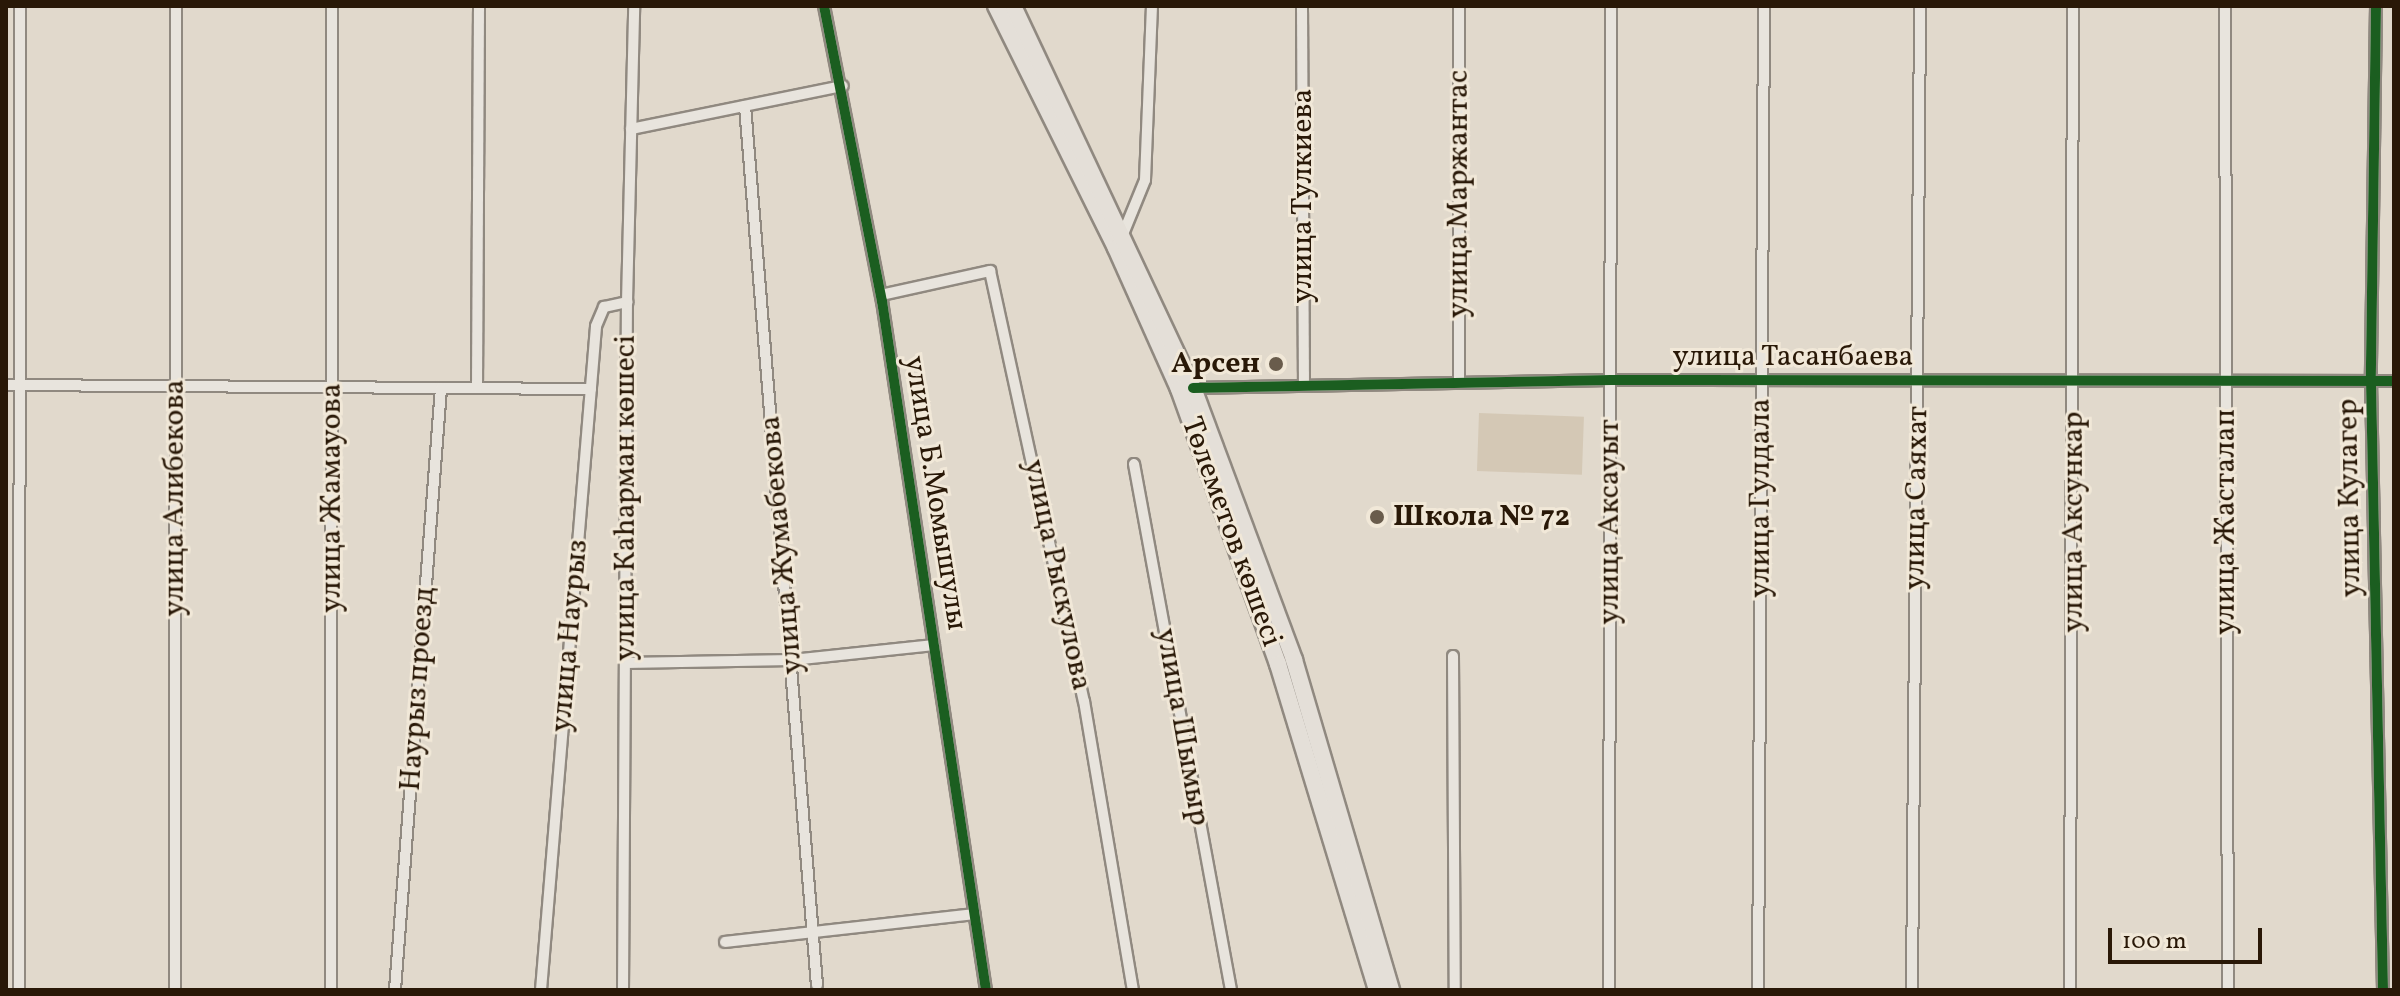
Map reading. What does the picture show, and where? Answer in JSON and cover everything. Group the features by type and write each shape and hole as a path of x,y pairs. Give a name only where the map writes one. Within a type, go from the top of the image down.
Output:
{"main road":[{"name":"Төлеметов көшесі","path":"1008,9 1123,234 1193,388 1294,660 1391,990"},
{"name":"Төлеметов көшесі","path":"1008,9 1179,389 1278,664 1377,990"}],"street":[{"path":"19,990 20,6"},
{"name":"улица Алибекова","path":"175,990 176,6"},
{"name":"улица Жамауова","path":"331,990 332,6"},
{"path":"477,388 479,6"},
{"name":"улица Каһарман көшесі","path":"623,990 627,302 634,6"},
{"name":"улица Б.Момышулы","path":"824,6 843,86 881,295 986,990"},
{"path":"1123,234 1145,180 1152,6"},
{"name":"улица Тулкиева","path":"1302,6 1304,385"},
{"name":"улица Маржантас","path":"1459,6 1459,383"},
{"name":"улица Аксауыт","path":"1609,990 1611,6"},
{"name":"улица Гулдала","path":"1758,990 1764,6"},
{"name":"улица Саяхат","path":"1912,990 1920,6"},
{"name":"улица Аксункар","path":"2070,990 2073,6"},
{"name":"улица Жасталап","path":"2225,6 2228,990"},
{"name":"улица Кулагер","path":"2376,6 2371,381 2383,990"},
{"path":"631,129 843,86"},
{"name":"улица Жумабекова","path":"745,106 817,985"},
{"name":"улица Рыскулова","path":"881,295 990,271 1084,701 1133,990"},
{"name":"улица Наурыз","path":"541,990 596,326 604,307 627,302"},
{"name":"улица Тасанбаева","path":"1193,388 1611,380 2394,381"},
{"path":"6,385 591,389"},
{"name":"Наурыз проезд","path":"395,990 441,388"},
{"name":"улица Шымыр","path":"1134,464 1231,990"},
{"path":"625,663 792,660 934,645"},
{"path":"1453,656 1455,990"},
{"path":"725,942 974,914"}],"shaded area":[{"path":"1479,413 1584,417 1582,475 1477,471"}],"cycle path":[{"path":"824,6 882,301 986,990"},
{"path":"2376,6 2371,381 2383,990"},
{"path":"1193,388 1611,380 2394,381"}],"place":[{"name":"Арсен","path":"1276,364"},
{"name":"Школа № 72","path":"1377,517"}]}
